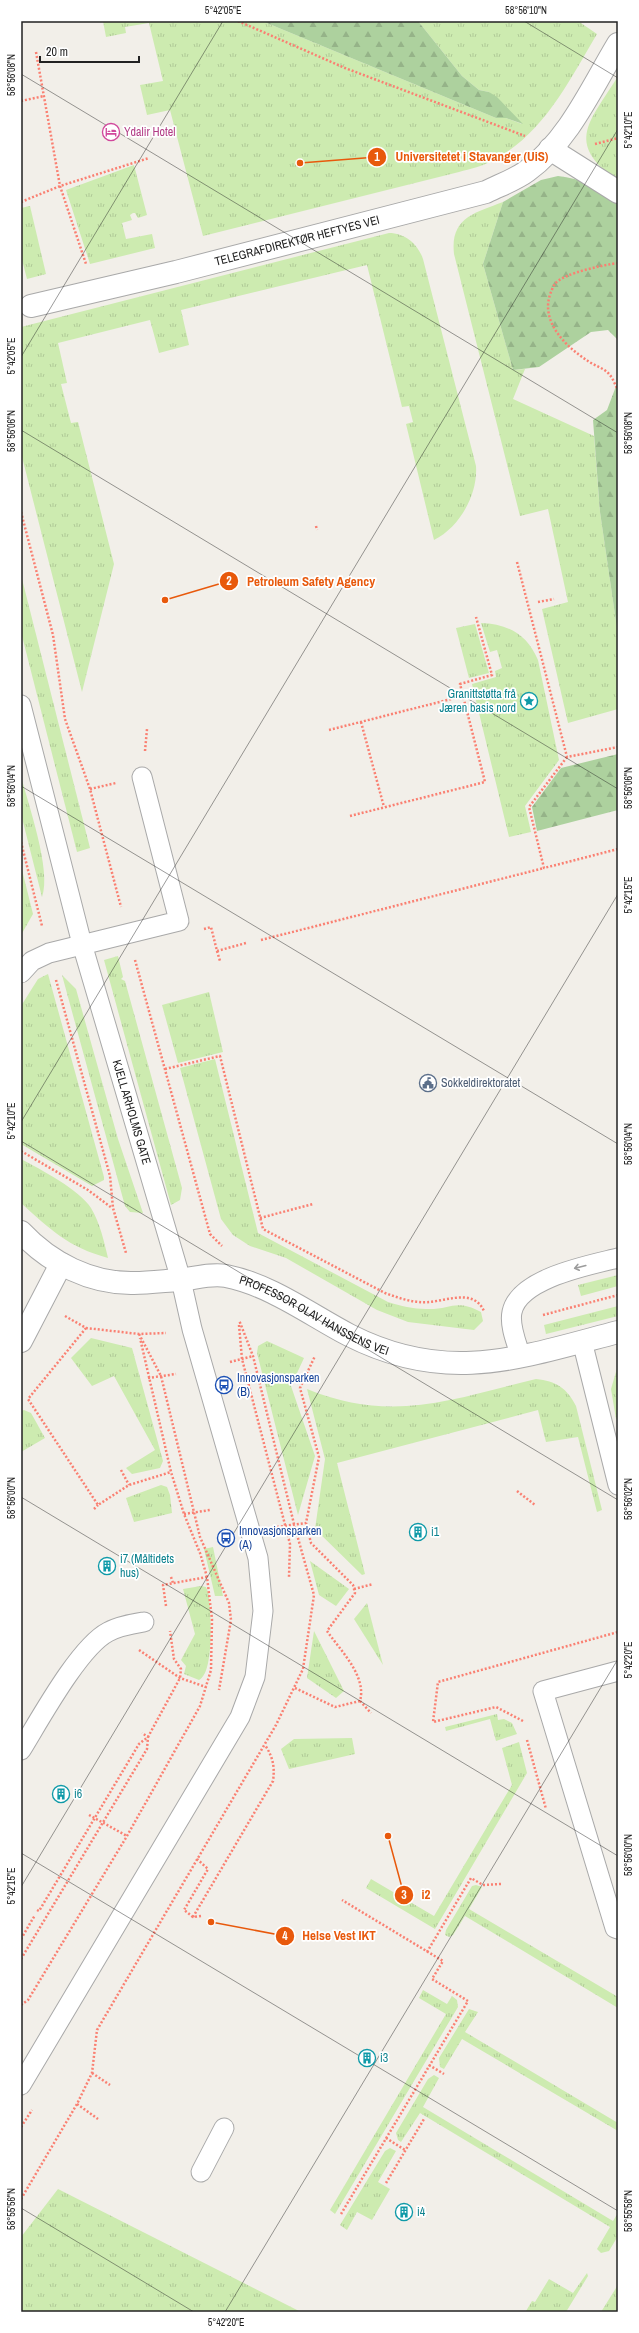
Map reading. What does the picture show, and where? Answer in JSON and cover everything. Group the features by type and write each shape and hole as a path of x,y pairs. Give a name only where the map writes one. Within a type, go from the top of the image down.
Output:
{"street":[{"name":"TELEGRAFDIREKTØR HEFTYES VEI","path":"26,307 184,270 486,192 526,171 550,150 571,122 618,44"},
{"path":"550,150 618,192"},
{"name":"PROFESSOR OLAV HANSSENS VEI","path":"21,1232 32,1244 60,1264 101,1280 133,1284 181,1280 198,1276 226,1276 258,1286 285,1298 349,1334 374,1346 410,1358 456,1364 493,1362 521,1357 618,1332"},
{"path":"21,1341 60,1264"}],"lane":[{"name":"KJELL ARHOLMS GATE","path":"21,705 82,944 181,1280 194,1337 258,1558 262,1611 255,1677 240,1717 21,2085"},
{"path":"21,973 32,961 49,953 179,921 142,777"},
{"path":"521,1357 512,1323 512,1311 530,1288 547,1278 567,1271 618,1258"},
{"path":"582,1341 618,1485"},
{"path":"21,1750 61,1686 95,1642 108,1632 144,1622"},
{"path":"618,1671 543,1691 615,1928 618,1929"},
{"path":"201,2172 224,2128"}],"path":[{"path":"238,21 345,68 532,138 550,150"},
{"path":"36,52 60,186 88,272"},
{"path":"21,101 44,96"},
{"path":"21,202 60,186 149,158"},
{"path":"618,263 604,265 565,277 555,283 550,295 548,314 552,325 563,340 579,355 610,374 618,390"},
{"path":"21,512 53,635 65,719 90,789 210,1234 226,1250"},
{"path":"316,526 317,530"},
{"path":"517,562 567,757"},
{"path":"538,602 554,599"},
{"path":"350,816 484,782 460,684 492,675 476,617"},
{"path":"329,730 463,696"},
{"path":"361,722 384,807"},
{"path":"544,868 529,807 567,757 618,747"},
{"path":"21,842 37,906"},
{"path":"261,940 618,849"},
{"path":"217,951 220,962"},
{"path":"54,973 110,1176 113,1208 126,1255"},
{"path":"165,1069 220,1056 263,1229 385,1293 419,1303 457,1297 475,1301 484,1310 489,1330 618,1295"},
{"path":"21,1151 88,1190 113,1208"},
{"path":"260,1218 313,1204"},
{"path":"63,1315 86,1328 139,1334 172,1333"},
{"path":"86,1328 28,1399 98,1506"},
{"path":"139,1334 161,1376 200,1538 230,1603 231,1620 219,1692"},
{"path":"21,2005 28,2000 128,1836 200,1706 211,1670 213,1636 207,1577 200,1553 184,1514 171,1472 139,1334"},
{"path":"227,1362 253,1356"},
{"path":"315,1356 300,1388 319,1457 306,1523 311,1543 353,1585 355,1594 327,1631 360,1680 362,1692 360,1701"},
{"path":"148,1378 176,1374"},
{"path":"121,1470 130,1485"},
{"path":"94,1509 130,1485 171,1472"},
{"path":"517,1490 536,1505"},
{"path":"184,1514 210,1510"},
{"path":"272,1528 306,1523"},
{"path":"171,1577 173,1583"},
{"path":"166,1607 163,1585 207,1577"},
{"path":"354,1589 373,1584"},
{"path":"37,1910 39,1911 139,1744 148,1737 180,1678 181,1669 174,1659 170,1629"},
{"path":"524,1725 522,1720 496,1707 433,1722 438,1682 618,1632"},
{"path":"135,1648 180,1678 206,1687"},
{"path":"296,1688 335,1707 360,1701"},
{"path":"360,1701 371,1713"},
{"path":"490,1704 491,1708"},
{"path":"142,1733 148,1737"},
{"path":"21,1959 147,1749 148,1737"},
{"path":"527,1739 546,1809"},
{"path":"194,1917 273,1781 274,1765 270,1753 264,1745"},
{"path":"89,1815 128,1836"},
{"path":"197,1859 208,1869 184,1910 194,1917 201,1916"},
{"path":"427,1952 471,1878 483,1885 501,1884"},
{"path":"341,2214 468,2001 432,1979 443,1961 342,1900"},
{"path":"21,1939 35,1915"},
{"path":"21,2199 77,2104 92,2073 97,2030 158,1926"},
{"path":"429,2065 444,2074"},
{"path":"92,2073 110,2085"},
{"path":"77,2104 98,2119"},
{"path":"386,2183 424,2119"},
{"path":"386,2138 405,2150"}],"green space":[{"path":"103,21 262,21 496,118 506,118 522,124 489,92 479,90 462,76 418,21 578,21 597,34 565,87 541,121 512,149 494,160 481,166 459,172 203,236 170,110 147,115 140,85 163,81 149,23 125,27 126,33 106,37"},
{"path":"262,21 418,21 462,76 479,90 489,92 497,97 523,124 506,118 496,118"},
{"path":"618,76 618,181 601,167 591,154 587,143 587,131 599,106"},
{"path":"134,165 147,215 138,218 135,213 133,213 130,215 132,220 122,223 126,239 152,234 155,248 90,264 66,190"},
{"path":"558,176 574,179 597,188 618,200 618,340 608,330 591,332 539,367 513,370 483,264 503,202 541,180"},
{"path":"503,202 483,264 513,370 525,369 513,399 594,436 600,512 618,635 618,709 568,723 542,609 568,602 548,509 520,516 454,254 456,232 460,225 474,214"},
{"path":"30,206 46,274 27,279 21,256 21,208"},
{"path":"389,233 400,235 410,240 418,249 423,259 476,466 474,488 466,509 452,527 434,540 406,424 413,422 409,406 402,407 367,265 181,310 189,345 159,353 150,320 58,343 67,383 61,384 71,423 78,422 114,564 82,692 21,453 21,327"},
{"path":"618,381 618,635 600,512 593,420 607,410"},
{"path":"21,575 90,848 77,852 21,632"},
{"path":"481,623 508,628 516,632 534,651 538,660 559,760 525,806 531,832 509,837 472,684 496,677 495,671 502,668 497,650 490,652"},
{"path":"475,624 489,673 469,678 456,628"},
{"path":"618,754 618,810 537,831 532,807 561,768"},
{"path":"21,776 42,855 44,885 42,897 21,814"},
{"path":"21,866 33,914 21,935"},
{"path":"118,956 123,977 121,979 125,981 182,1188 180,1200 171,1205 104,960"},
{"path":"48,974 104,1177 104,1180 92,1186 21,1144 21,1006 38,979"},
{"path":"62,975 76,989 118,1139 143,1213 130,1212 125,1206"},
{"path":"209,992 223,1052 178,1063 162,1005"},
{"path":"215,1059 258,1233 388,1302 421,1309 434,1309 459,1305 481,1312 483,1321 474,1330 408,1322 377,1310 286,1258 250,1246 233,1235 221,1219 180,1068"},
{"path":"21,1159 59,1180 86,1201 97,1220 108,1258 94,1254 71,1243 51,1229 21,1203"},
{"path":"618,1275 618,1286 581,1296 578,1285"},
{"path":"618,1306 618,1316 546,1334 544,1325"},
{"path":"91,1338 132,1348 163,1461 160,1468 132,1474 126,1468 155,1450 114,1376 92,1386 71,1358"},
{"path":"267,1341 304,1358 291,1386 315,1456 298,1515 257,1353 258,1346"},
{"path":"618,1365 618,1418 616,1419 611,1389"},
{"path":"536,1379 560,1386 573,1400 576,1406 602,1510 597,1512 578,1437 546,1442 538,1410 337,1463 365,1574 362,1575 315,1529 325,1459 307,1389 338,1399 367,1405 422,1405 477,1394"},
{"path":"24,1410 31,1413 45,1438 21,1452 21,1411"},
{"path":"161,1485 167,1487 170,1495 172,1513 134,1522 126,1498"},
{"path":"213,1547 223,1596 215,1596 204,1549"},
{"path":"310,1561 349,1589 336,1606 319,1595"},
{"path":"201,1586 206,1587 208,1592 211,1639 208,1666 204,1675 199,1680 184,1674 186,1666 181,1660 195,1634 183,1589"},
{"path":"367,1603 383,1665 354,1619"},
{"path":"314,1631 344,1691 336,1698 307,1678"},
{"path":"497,1714 498,1720 504,1719 512,1723 517,1734 496,1741 490,1719 446,1731 445,1727"},
{"path":"352,1738 355,1754 289,1769 281,1749 294,1739"},
{"path":"519,1742 527,1773 435,1929 366,1888 371,1879 434,1916 512,1785 502,1748"},
{"path":"476,1885 482,1887 469,1909 618,1997 618,2008 465,1916 453,1935 449,1937 445,1935 446,1930 472,1886"},
{"path":"423,1990 447,2004 452,1996 457,2000 458,2007 335,2214 330,2210 446,2014 419,1998"},
{"path":"469,2009 478,2012 465,2032 618,2123 618,2131 462,2039 444,2069 440,2067 439,2058"},
{"path":"434,2075 439,2078 423,2107 613,2221 618,2213 618,2236 609,2251 601,2253 597,2249 610,2227 420,2113 401,2142 398,2140 396,2133 428,2079"},
{"path":"390,2148 396,2151 378,2182 390,2189 372,2220 357,2212 347,2230 340,2225 385,2151"},
{"path":"58,2189 301,2312 21,2312 21,2237"},
{"path":"587,2273 588,2276 566,2312 526,2311 532,2301 535,2302 549,2279 573,2293"},
{"path":"618,2284 618,2312 601,2312 616,2288"}],"place":[{"name":"Ydalir Hotel","path":"111,132"},
{"name":"Universitetet i Stavanger (UiS)","path":"300,163"},
{"name":"Petroleum Safety Agency","path":"165,600"},
{"name":"Granittstøtta frå Jæren basis nord","path":"529,701"},
{"name":"Sokkeldirektoratet","path":"428,1083"},
{"name":"Innovasjonsparken (B)","path":"224,1385"},
{"name":"i1","path":"418,1532"},
{"name":"Innovasjonsparken (A)","path":"226,1538"},
{"name":"i7 (Måltidets hus)","path":"107,1566"},
{"name":"i6","path":"61,1794"},
{"name":"i2","path":"388,1836"},
{"name":"Helse Vest IKT","path":"211,1922"},
{"name":"i3","path":"367,2058"},
{"name":"i4","path":"404,2212"}]}
